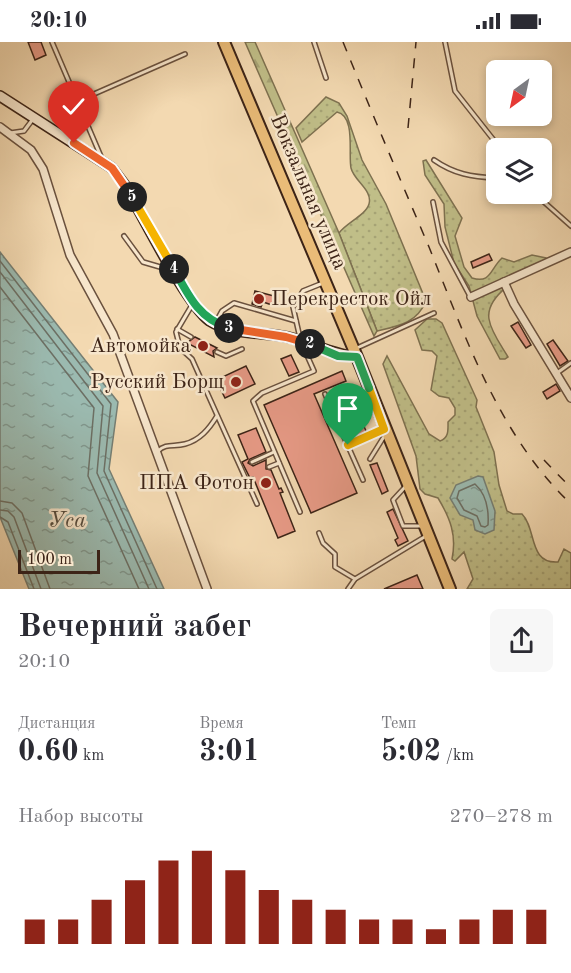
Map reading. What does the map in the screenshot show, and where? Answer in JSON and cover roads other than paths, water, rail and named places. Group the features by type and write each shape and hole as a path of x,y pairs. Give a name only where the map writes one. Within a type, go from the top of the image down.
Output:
{"main road":[{"name":"Вокзальная улица","path":"224,42 326,282 450,589"}],"street":[{"path":"0,96 102,160 124,184 194,303 215,323 235,330 300,340 338,356 355,353"},
{"path":"0,127 31,150 43,169 70,255 113,334 207,589"},
{"path":"471,297 571,252"},
{"path":"504,282 514,304 571,398"}],"lane":[{"path":"52,42 102,160"},
{"path":"314,42 326,78"},
{"path":"445,42 455,91 492,138"},
{"path":"78,101 185,54"},
{"path":"9,133 24,131 33,117"},
{"path":"434,160 448,170 455,169 472,178 486,178"},
{"path":"433,202 441,242 471,297"},
{"path":"546,204 571,226"},
{"path":"124,236 142,262 175,271"},
{"path":"300,512 253,400 262,393 314,371 300,340 293,307 303,291 326,282"},
{"path":"194,303 176,332 180,348 192,359 257,504"},
{"path":"215,323 222,311 234,303 296,321"},
{"path":"355,353 434,313"},
{"path":"177,329 191,337"},
{"path":"217,352 225,356 242,349"},
{"path":"556,375 571,363"},
{"path":"325,394 363,480"},
{"path":"156,453 164,446 184,444 197,439 208,430 217,416"},
{"path":"348,445 385,432"},
{"path":"370,459 385,432"},
{"path":"252,462 274,452"},
{"path":"269,467 279,463"},
{"path":"407,486 393,500 403,525 425,531"},
{"path":"348,589 355,579 425,531"},
{"path":"319,533 323,543 335,554 334,567 355,579"}],"water":[{"name":"Уса","path":"0,252 118,402 109,469 164,589 29,589 0,517"},
{"path":"478,476 483,477 495,511 494,530 485,534 475,530 473,520 460,515 450,498 456,485"}],"railway":[{"path":"343,42 486,383 524,448 571,504"},
{"path":"408,128 416,42"},
{"path":"544,460 571,488"}],"place":[{"name":"Перекресток Ойл","path":"259,299"},
{"name":"Автомойка","path":"203,346"},
{"name":"Русский Борщ","path":"236,382"},
{"name":"ППА Фотон","path":"266,483"}]}
